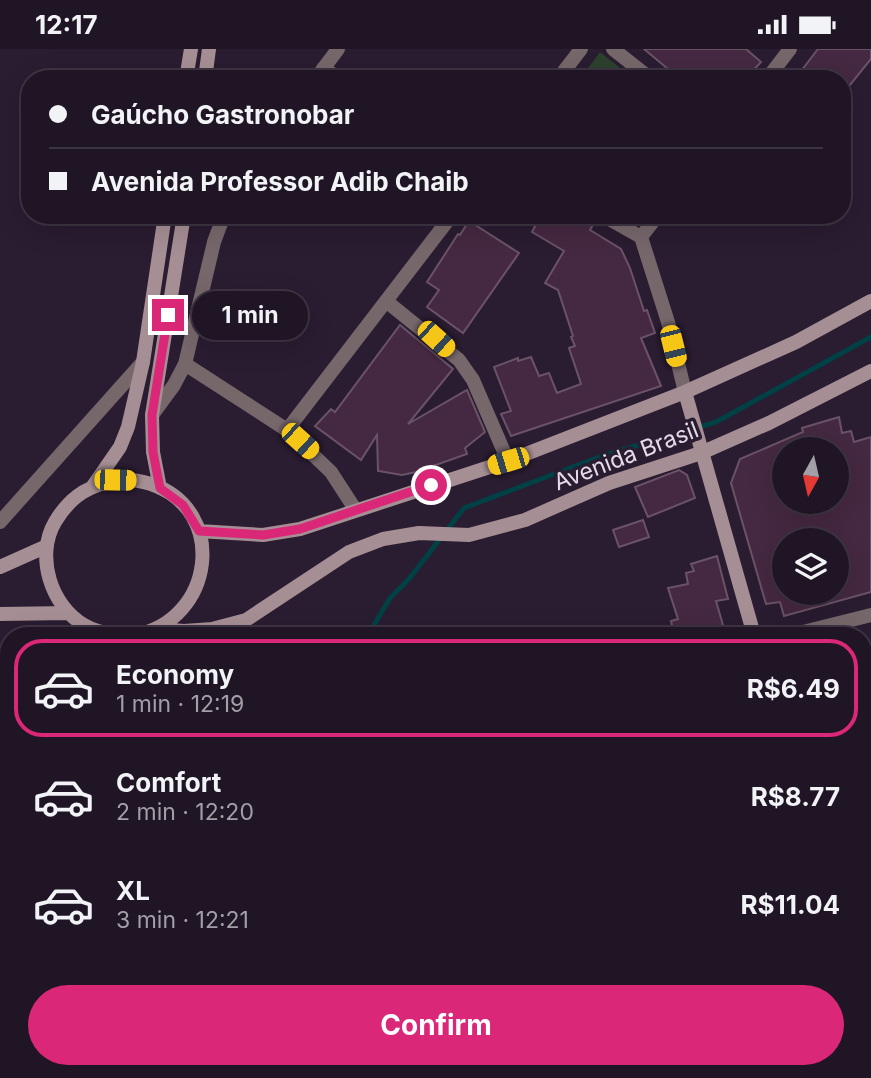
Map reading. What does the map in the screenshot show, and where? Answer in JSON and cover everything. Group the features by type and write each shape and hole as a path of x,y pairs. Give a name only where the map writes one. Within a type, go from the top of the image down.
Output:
{"main road":[{"path":"188,70 191,49"},
{"path":"206,70 209,49"},
{"path":"93,486 120,447 128,427 142,362 164,224"},
{"path":"160,488 153,452 152,415 183,224"},
{"name":"Avenida Brasil","path":"199,531 263,535 300,529 508,461 687,399 871,301"},
{"name":"Avenida Brasil","path":"219,627 246,619 349,552 383,539 419,533 469,535 525,520 609,483 769,423 871,371"},
{"path":"687,399 752,627"},
{"path":"89,627 69,613 54,593 47,570 47,546 52,527 62,510 76,496 93,486 115,480 138,480 160,488 183,505 199,531 204,554 201,577 192,599 177,617 160,627"},
{"path":"0,567 47,546"},
{"path":"0,614 69,613"}],"street":[{"path":"323,70 338,49"},
{"path":"565,70 581,49"},
{"path":"613,49 640,70"},
{"path":"774,70 790,49"},
{"path":"152,415 174,385 185,364 214,241 221,224"},
{"path":"287,430 445,224"},
{"path":"618,224 641,237 668,323 687,399"},
{"path":"641,237 651,224"},
{"path":"386,302 436,339 459,360 473,380 508,461"},
{"path":"0,522 142,362"},
{"path":"185,364 287,430 331,472 355,509"},
{"path":"823,627 871,615"}],"green space":[{"path":"600,52 623,70 587,70"}],"building":[{"path":"644,49 746,49 761,62 753,70 669,70"},
{"path":"818,49 871,49 871,59 851,84 851,70 802,70"},
{"path":"467,224 474,224 519,253 463,333 427,307 439,290 427,282 458,234 460,235"},
{"path":"536,224 593,224 590,230 621,249 655,333 641,338 661,386 511,436 501,414 511,411 494,367 518,358 518,361 531,357 539,376 549,373 557,393 581,384 569,348 575,346 571,337 573,336 558,290 545,283 564,251 532,232"},
{"path":"400,325 453,369 408,424 467,390 485,432 465,448 467,454 402,475 378,471 377,435 361,460 315,426 331,409 335,412"},
{"path":"839,417 842,433 851,431 854,442 871,437 871,592 849,598 849,528 772,528 772,603 766,604 731,483 740,459 772,445 772,515 849,515 849,437 791,437 803,432 802,428"},
{"path":"679,470 687,475 695,498 648,517 635,487"},
{"path":"643,520 649,537 619,547 613,530"},
{"path":"717,556 728,599 716,601 724,627 672,627 671,621 678,619 668,588 688,584 686,573 694,571 691,564"},
{"path":"781,605 824,605 784,616"}],"waterway":[{"path":"373,627 390,598 409,579 464,508 602,456 716,422 871,337"}],"route":[{"path":"168,315 152,415 153,452 160,488 183,505 199,531 263,535 300,529 431,485"}]}
